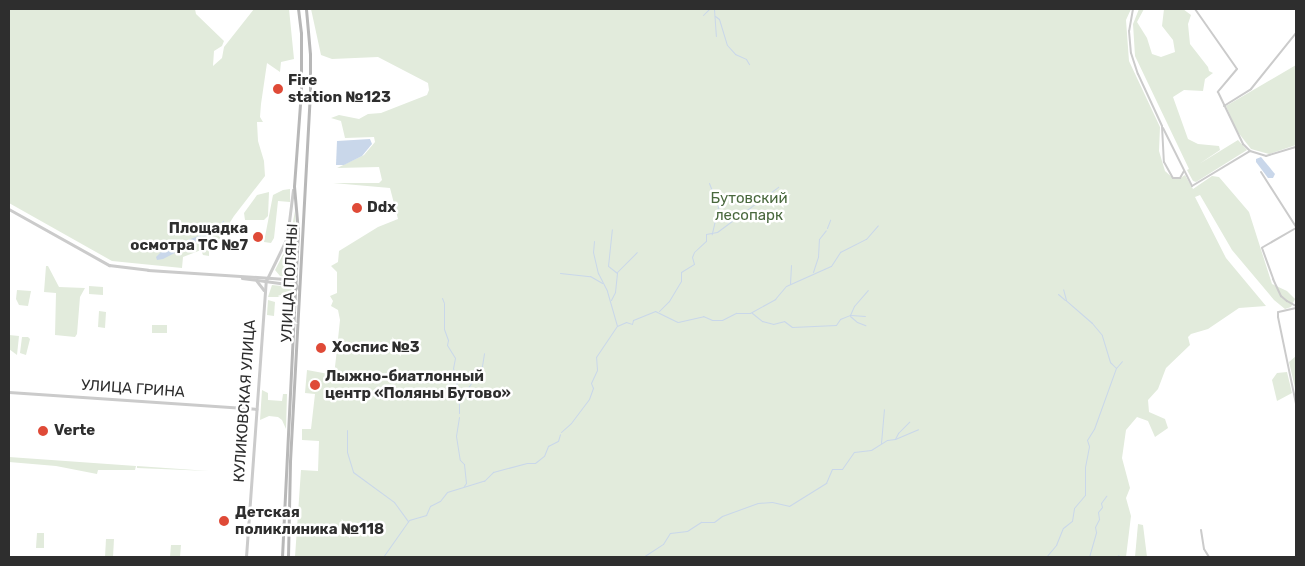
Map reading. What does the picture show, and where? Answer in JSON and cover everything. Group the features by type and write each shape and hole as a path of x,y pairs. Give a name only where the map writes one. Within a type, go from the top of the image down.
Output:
{"main road":[{"name":"УЛИЦА ПОЛЯНЫ","path":"282,557 298,222 294,186 301,80 298,9"},
{"name":"УЛИЦА ПОЛЯНЫ","path":"288,557 290,461 310,90 310,54 306,9"}],"street":[{"path":"1133,9 1129,31 1132,57 1162,126 1192,186 1250,151"},
{"path":"1195,9 1237,69 1218,92 1239,138 1250,151 1266,156 1296,147"},
{"path":"1224,106 1251,89 1296,33"},
{"path":"1162,126 1163,156 1167,168 1171,176 1176,179 1181,177 1184,171"},
{"path":"1262,172 1296,227 1262,248 1272,279 1281,296 1296,307"},
{"name":"КУЛИКОВСКАЯ УЛИЦА","path":"246,557 266,281 287,238 294,186"},
{"path":"9,209 109,265 238,277 287,284 295,282 301,276"},
{"path":"289,279 296,274"},
{"path":"238,277 289,279 295,282 300,292"},
{"path":"268,277 273,282"},
{"path":"256,280 265,292"},
{"path":"265,292 268,284 273,282"},
{"path":"287,284 295,291"},
{"path":"1296,307 1278,312 1296,404"},
{"name":"УЛИЦА ГРИНА","path":"9,392 256,409"},
{"path":"1202,530 1204,549 1209,557"}],"green space":[{"path":"9,9 195,9 196,14 224,41 222,46 214,51 213,66 222,58 224,47 254,9 289,9 294,59 281,62 280,72 267,63 260,117 263,122 257,122 258,141 264,161 265,176 234,216 215,246 209,248 209,256 203,255 201,250 183,257 182,268 112,261 9,203"},
{"name":"Бутовский лесопарк","path":"311,9 1131,9 1126,20 1129,61 1160,127 1159,151 1165,171 1174,179 1179,179 1185,175 1193,189 1212,176 1219,177 1249,212 1272,284 1287,291 1295,299 1291,307 1285,309 1274,300 1232,250 1200,195 1195,197 1226,258 1266,306 1239,308 1208,329 1191,334 1188,337 1190,345 1166,368 1158,389 1148,400 1149,412 1165,419 1168,428 1155,437 1148,421 1137,417 1126,430 1122,458 1130,488 1126,498 1131,516 1126,557 295,557 301,470 318,471 319,441 302,440 302,429 311,429 315,394 305,393 307,370 334,375 340,320 338,310 331,306 333,301 330,296 337,293 337,272 331,266 338,262 339,251 378,227 398,219 390,188 333,183 379,183 382,180 379,167 337,168 364,155 375,142 374,137 345,138 341,121 331,118 339,115 359,119 368,114 381,113 427,95 429,90 428,83 378,57 332,59 321,55"},
{"path":"1139,9 1144,9 1137,22 1147,38 1152,54 1161,57 1175,52 1173,40 1162,26 1164,9 1183,9 1191,15 1188,24 1190,44 1209,71 1213,73 1205,79 1203,91 1184,90 1173,97 1188,139 1198,144 1219,146 1220,150 1199,164 1238,140 1247,150 1196,182 1193,181 1187,170 1189,169 1135,56 1133,24"},
{"path":"1296,65 1296,145 1269,154 1251,149 1237,131 1226,106"},
{"path":"290,189 290,202 278,201 274,238 271,243 264,242 273,195"},
{"path":"269,192 268,216 264,220 245,220 244,213 257,195"},
{"path":"295,211 294,275 289,278 280,276 275,270 289,243"},
{"path":"46,266 48,266 59,287 85,288 80,297 77,334 75,337 55,335 56,293 44,292"},
{"path":"272,285 291,287 293,300 290,297 268,297"},
{"path":"89,286 103,287 103,295 89,294"},
{"path":"17,290 31,291 28,306 19,305 16,299"},
{"path":"268,300 275,302 274,316 267,315"},
{"path":"99,311 106,312 105,328 98,327"},
{"path":"152,325 167,325 167,333 152,333"},
{"path":"9,335 19,336 17,355 9,349"},
{"path":"22,337 30,339 26,355 20,353"},
{"path":"1296,356 1296,392 1289,362"},
{"path":"1287,372 1292,393 1277,401 1272,380 1277,373"},
{"path":"262,390 268,393 268,400 282,401 283,394 287,394 286,429 282,420 278,417 269,416 260,420"},
{"path":"9,457 136,466 135,470 98,470 97,474 56,466 9,462"},
{"path":"137,466 209,471 137,468"},
{"path":"1138,524 1143,525 1147,557 1135,557"},
{"path":"37,533 44,533 44,548 36,548"},
{"path":"106,539 114,539 113,557 105,557"},
{"path":"171,545 181,545 180,557 170,557"}],"water":[{"path":"370,139 372,144 362,156 344,165 336,165 337,141"},
{"path":"1261,157 1275,174 1273,178 1268,178 1256,162 1256,159"},
{"path":"201,235 200,240 163,259 157,260 156,257 168,245 175,245"}],"waterway":[{"path":"703,15 709,9"},
{"path":"714,9 716,36"},
{"path":"715,16 719,19 727,45 735,54 746,59 749,64"},
{"path":"709,183 718,207 712,234"},
{"path":"659,311 669,301 681,281 681,272 694,264 692,257 694,252 706,241 706,234 717,232 778,187"},
{"path":"827,228 830,220"},
{"path":"199,238 214,230 223,221"},
{"path":"561,432 571,423 589,399 593,388 591,383 597,370 596,357 617,326 626,322 632,324 633,320 655,311 678,322 703,316 712,320 722,320 736,313 750,313 775,299 786,286 831,266 840,252 866,239 878,225"},
{"path":"611,300 615,292 617,273 608,266 612,229"},
{"path":"813,272 818,257 819,239 826,230"},
{"path":"594,241 593,252 598,273 607,291 617,326"},
{"path":"617,272 637,252"},
{"path":"790,284 791,265"},
{"path":"560,273 590,276 602,283"},
{"path":"1046,557 1056,545 1063,528 1072,521 1074,508 1085,495 1085,467 1089,446 1087,440 1094,429 1116,368 1110,362 1102,335 1092,323 1066,300 1063,289"},
{"path":"752,313 762,321 773,324 784,321 792,327 836,325 840,319 850,315 854,306 868,290"},
{"path":"1058,294 1065,300"},
{"path":"442,298 444,303 444,329 448,340 447,345 455,358 453,368 457,382 453,392 459,404 459,413"},
{"path":"851,315 865,316"},
{"path":"850,316 857,322 865,325"},
{"path":"459,402 482,366 484,353"},
{"path":"1116,368 1122,361"},
{"path":"881,443 884,409"},
{"path":"459,417 456,436 460,460 464,464 466,483 464,486"},
{"path":"643,557 663,544 670,533 687,531 701,522 714,522 722,516 758,503 772,502 789,506 826,483 832,469 842,469 854,452 871,450 887,440 895,439 909,422"},
{"path":"895,439 918,429"},
{"path":"347,430 347,452 353,472 394,502 408,521"},
{"path":"383,557 409,520 426,515 430,506 440,501 447,492 484,481 493,472 527,463 535,463 544,456 548,446 558,441 560,434"},
{"path":"1089,557 1096,532 1095,527 1099,519 1098,512 1106,496"},
{"path":"1115,557 1119,555"}],"place":[{"name":"Fire station №123","path":"278,89"},
{"name":"Ddx","path":"357,208"},
{"name":"Площадка осмотра ТС №7","path":"258,237"},
{"name":"Хоспис №3","path":"321,348"},
{"name":"Лыжно-биатлонный центр «Поляны Бутово»","path":"315,385"},
{"name":"Verte","path":"43,431"},
{"name":"Детская поликлиника №118","path":"224,521"}]}
